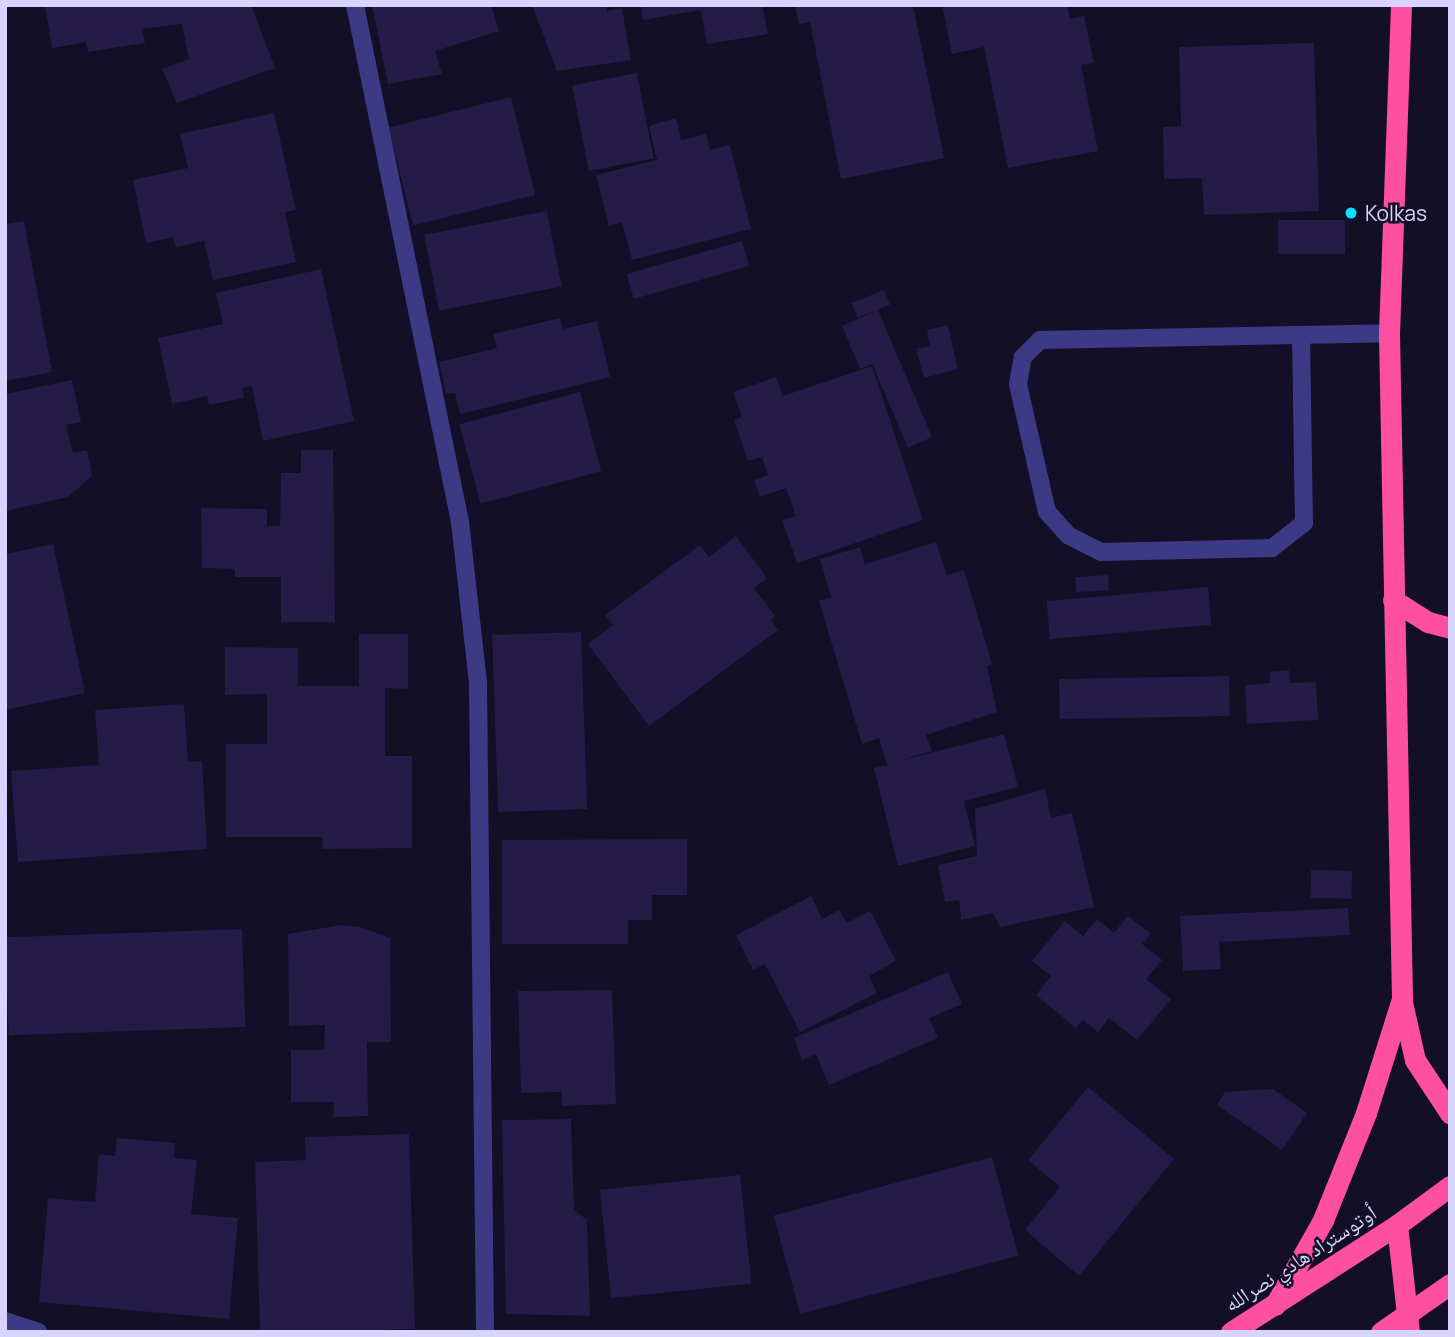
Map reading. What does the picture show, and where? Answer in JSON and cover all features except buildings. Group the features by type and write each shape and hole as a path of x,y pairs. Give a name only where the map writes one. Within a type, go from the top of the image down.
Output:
{"highway":[{"path":"1401,5 1389,332 1402,999 1415,1060 1450,1113"},
{"path":"1393,600 1428,622 1450,628"},
{"path":"1275,1305 1323,1220 1366,1114 1402,999"},
{"name":"أوتوستراد هادي نصرالله","path":"1231,1332 1397,1225 1450,1186"},
{"path":"1421,1209 1450,1209"},
{"path":"1397,1225 1408,1323"},
{"path":"1381,1332 1408,1323 1450,1284"}],"street":[{"path":"355,5 460,522 478,683 485,1332"},
{"path":"1301,335 1304,523 1272,548 1101,552 1068,535 1047,512 1018,384 1023,357 1040,340 1389,332"},
{"path":"5,1321 38,1332"}],"place":[{"name":"Kolkas","path":"1351,213"}]}
